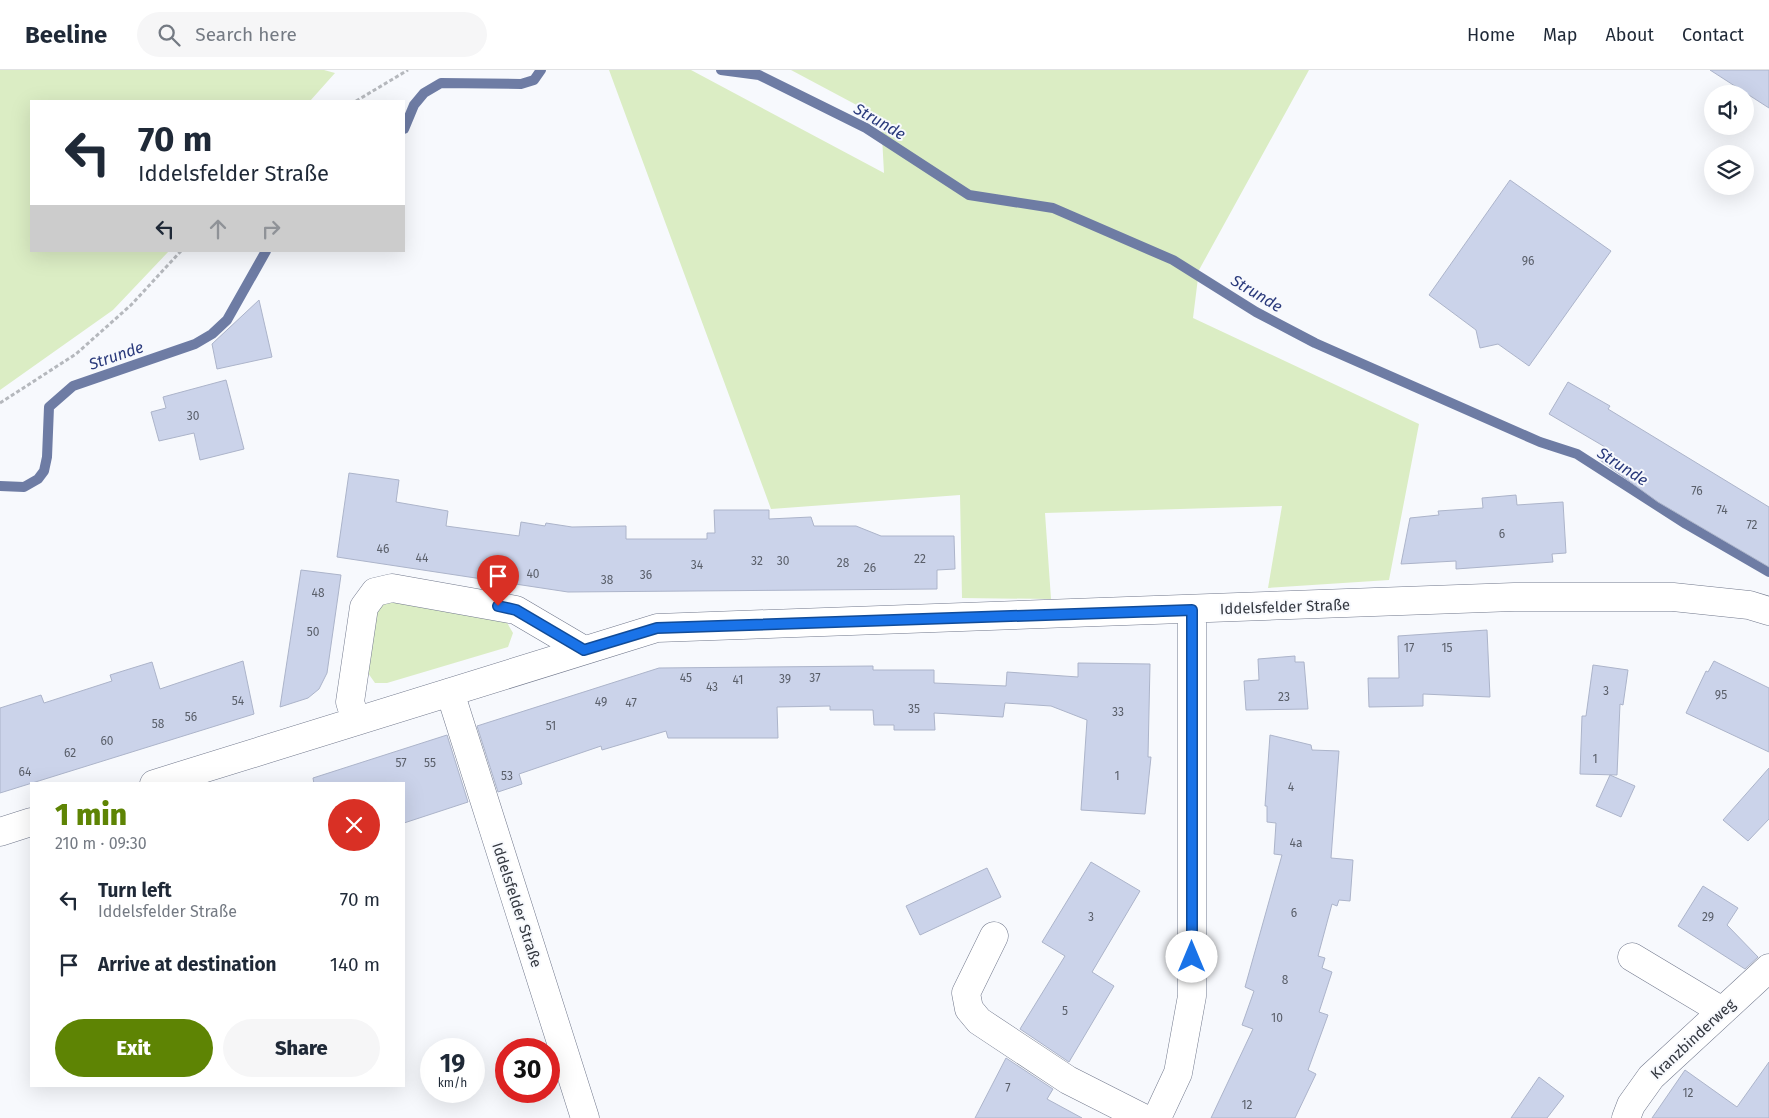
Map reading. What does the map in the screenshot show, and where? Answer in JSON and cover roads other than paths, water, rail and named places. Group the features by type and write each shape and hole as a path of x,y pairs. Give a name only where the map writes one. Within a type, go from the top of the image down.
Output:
{"street":[{"path":"356,721 350,702 364,608 375,592 392,588 516,610 584,650"},
{"name":"Iddelsfelder Straße","path":"160,782 657,628 1514,597 1673,597 1759,608"},
{"path":"1157,1118 1178,1073 1192,996 1192,610"},
{"name":"Iddelsfelder Straße","path":"450,692 585,1118"},
{"path":"0,832 30,822"},
{"path":"994,936 966,993 969,1009 979,1021 1068,1080 1143,1118"},
{"path":"1632,957 1722,1011"},
{"name":"Kranzbinderweg","path":"1626,1118 1631,1105 1651,1077 1769,968"}],"waterway":[{"name":"Strunde","path":"405,127 414,105 424,93 441,83 521,84 534,80 541,70"},
{"name":"Strunde","path":"721,70 759,75 866,128 969,195 1053,208 1173,260 1256,312 1315,343 1540,442 1577,454 1686,524 1769,572"},
{"name":"Strunde","path":"0,486 24,487 38,479 44,471 47,457 49,407 73,386 195,344 212,334 227,320 265,252"}]}
